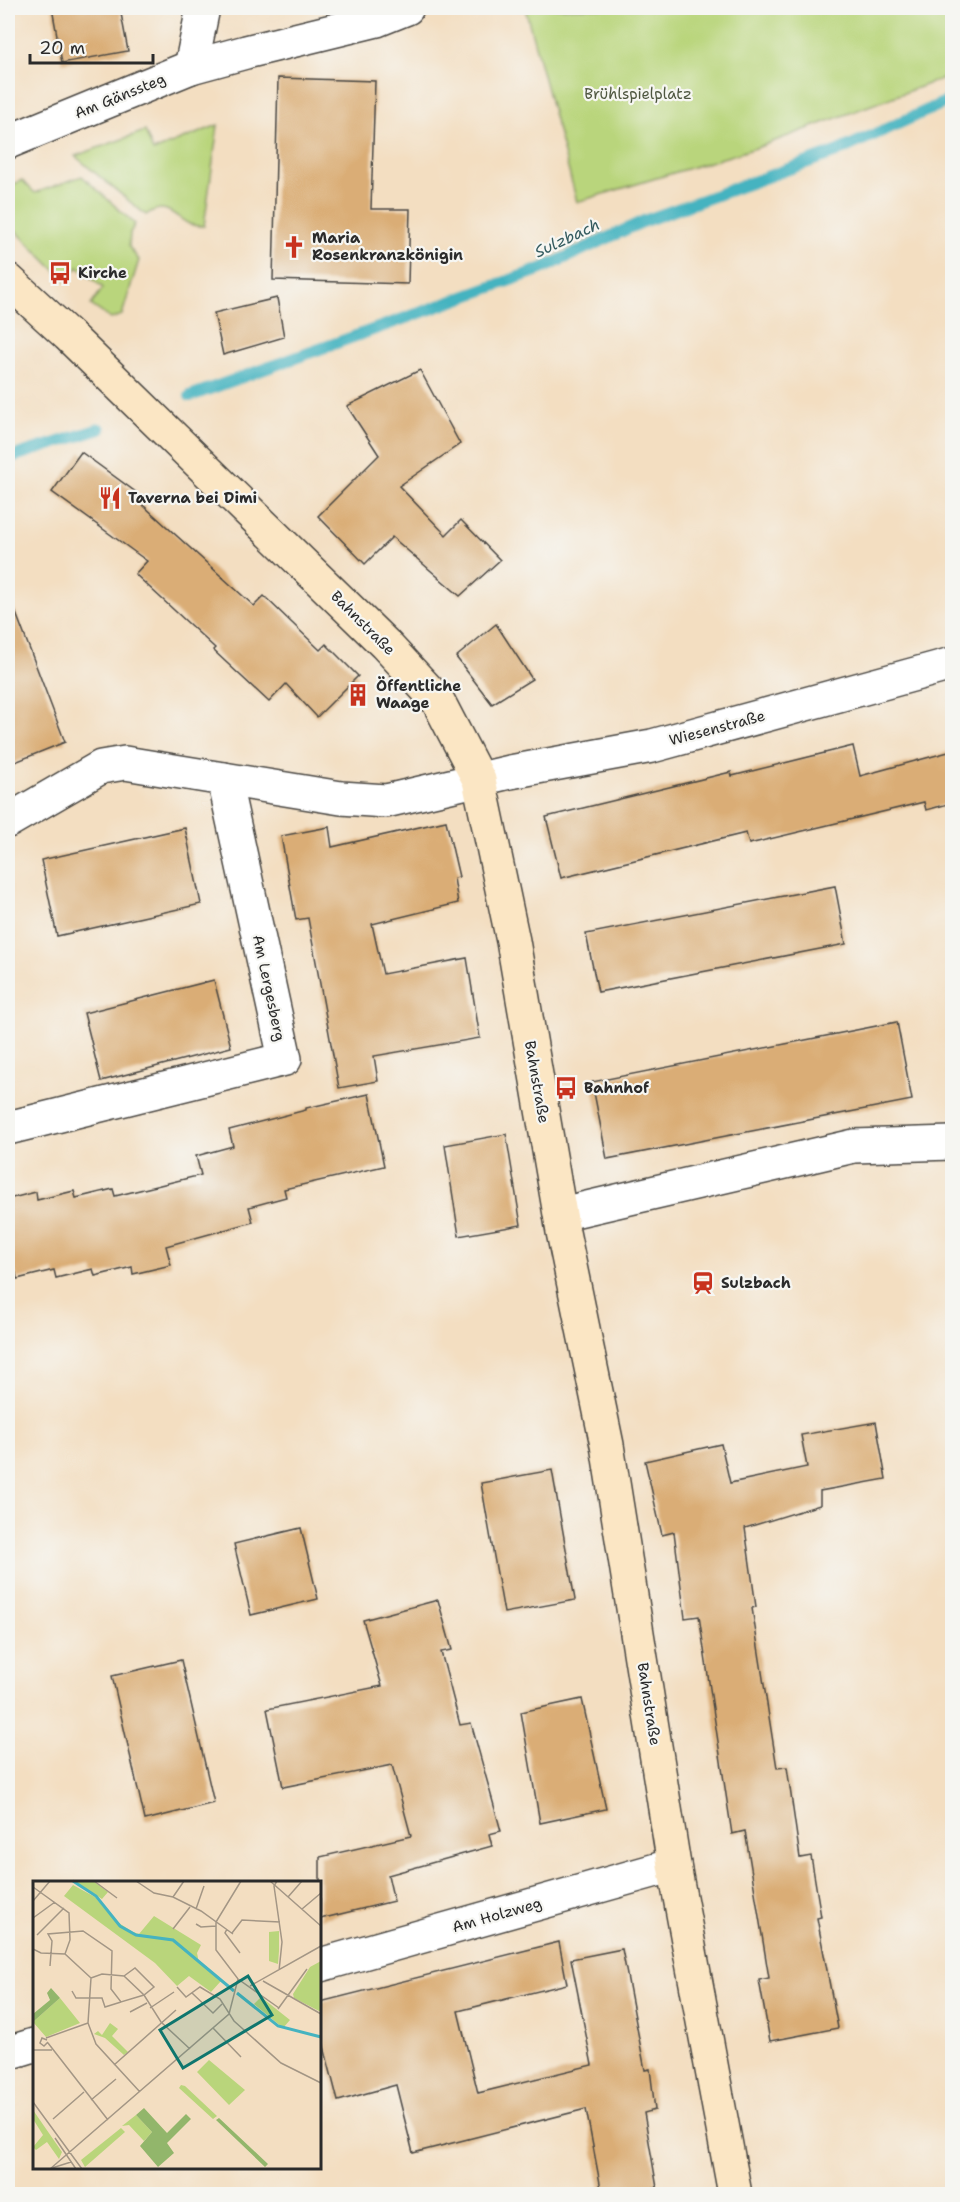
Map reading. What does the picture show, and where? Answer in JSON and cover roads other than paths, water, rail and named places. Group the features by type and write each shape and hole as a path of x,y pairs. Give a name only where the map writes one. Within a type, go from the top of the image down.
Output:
{"street":[{"path":"191,67 203,8"},
{"name":"Am Gänssteg","path":"8,142 191,67 377,20 407,8"},
{"name":"Bahnstraße","path":"8,280 68,335 385,644 438,701 478,780 513,942 561,1214 607,1444 674,1865 735,2194"},
{"name":"Wiesenstraße","path":"478,780 652,746 952,664"},
{"path":"8,821 101,767 125,763 341,798 386,801 478,780"},
{"name":"Am Lergesberg","path":"8,1128 285,1059 224,779"},
{"path":"561,1214 854,1146 952,1143"},
{"name":"Am Holzweg","path":"321,1965 674,1865"},
{"path":"8,2053 33,2045"}],"waterway":[{"name":"Sulzbach","path":"190,396 541,269 644,221 836,152 952,99"},
{"name":"Sulzbach","path":"8,458 100,429"}],"place":[{"name":"Maria Rosenkranzkönigin","path":"294,247"},
{"name":"Kirche","path":"60,273"},
{"name":"Taverna bei Dimi","path":"110,498"},
{"name":"Öffentliche Waage","path":"358,695"},
{"name":"Bahnhof","path":"566,1088"},
{"name":"Sulzbach","path":"703,1283"}],"park label":[{"name":"Brühlspielplatz","path":"638,94"}]}
